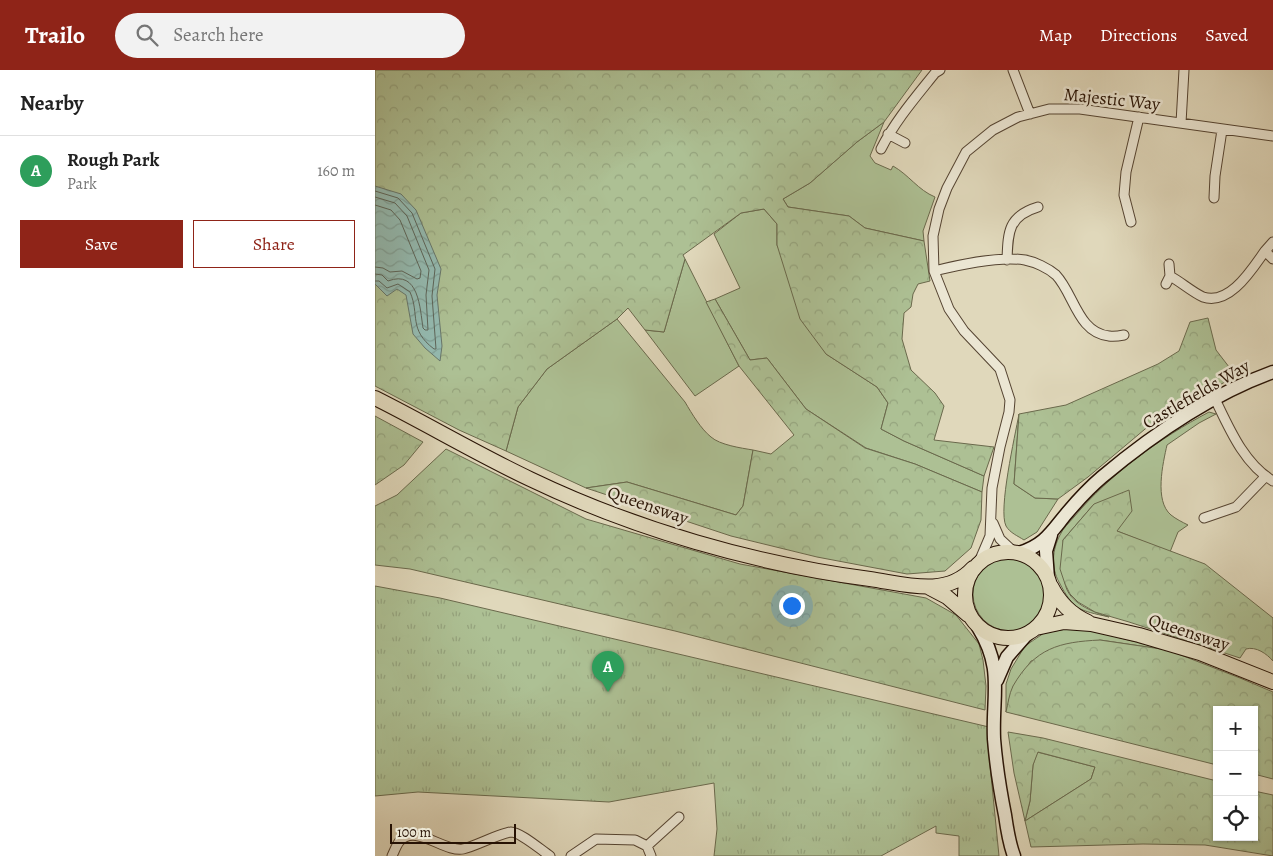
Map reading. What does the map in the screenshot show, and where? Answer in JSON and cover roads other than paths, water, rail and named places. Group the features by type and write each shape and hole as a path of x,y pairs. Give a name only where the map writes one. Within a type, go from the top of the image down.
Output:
{"main road":[{"name":"Castlefields Way","path":"1049,581 1046,551 1052,533 1065,514 1100,478 1165,428 1253,379 1273,372"},
{"name":"Queensway","path":"375,398 531,479 582,501 649,526 703,543 755,557 843,576 928,587 955,583 967,575 976,565"},
{"name":"Castlefields Way","path":"1017,552 1036,546 1052,533"},
{"path":"996,687 990,647 965,605 964,592 967,579 976,565 989,555 1002,552 1017,552 1031,558 1041,567 1049,581 1051,596 1049,608 1044,619 1007,657 998,676 996,687 995,752 1010,846 1014,856"},
{"name":"Queensway","path":"1049,581 1056,596 1070,611 1091,624"},
{"name":"Queensway","path":"928,587 947,596 974,622"},
{"path":"974,622 989,634 1002,638 1016,638 1032,631"},
{"name":"Queensway","path":"1032,631 1064,622 1091,624 1139,635 1200,653 1273,682"}],"street":[{"path":"881,149 888,134 903,112 935,73 940,70"},
{"path":"1013,70 1030,114"},
{"path":"1181,123 1184,70"},
{"name":"Majestic Way","path":"976,565 990,536 992,488 1010,400 1000,368 964,331 949,309 934,271 933,236 939,209 947,188 966,152 993,130 1018,117 1049,109 1080,109 1139,116 1222,130 1273,136"},
{"path":"1131,222 1124,195 1126,172 1139,116"},
{"path":"1214,198 1215,176 1222,130"},
{"path":"888,134 905,143"},
{"path":"1007,260 1008,236 1014,221 1025,211 1038,207"},
{"path":"1170,276 1200,295 1209,298 1227,294 1235,289 1273,242"},
{"path":"1265,252 1273,259"},
{"path":"934,271 963,264 1025,260 1041,266 1055,275 1067,292 1080,317 1099,334 1109,336 1124,335"},
{"path":"1166,284 1170,276 1169,264"},
{"path":"1204,518 1236,507 1270,479 1255,465 1236,441 1215,400"},
{"name":"Majestic Way","path":"991,516 997,534 1017,552"},
{"path":"647,846 679,817"},
{"path":"392,856 400,841 411,835 425,837 450,849 462,849 511,832 550,856"},
{"path":"571,856 596,839 635,840 647,846 651,856"},
{"path":"471,846 473,856"}],"water":[{"path":"375,186 401,194 416,210 441,269 437,295 442,346 440,361 413,334 406,295 397,289 387,296 375,284"}],"place":[{"name":"Rough Park","path":"608,692"}]}
